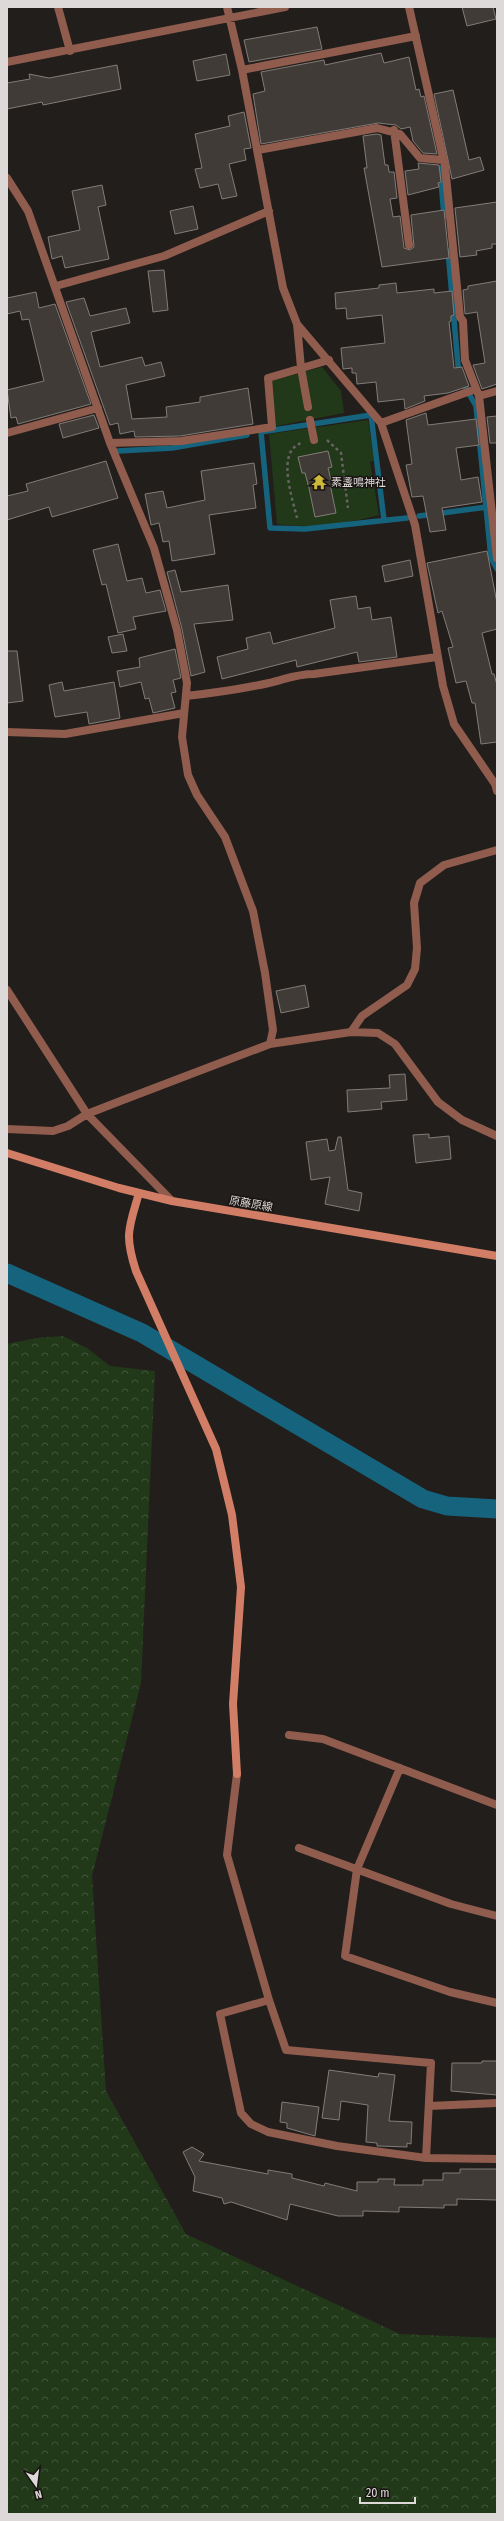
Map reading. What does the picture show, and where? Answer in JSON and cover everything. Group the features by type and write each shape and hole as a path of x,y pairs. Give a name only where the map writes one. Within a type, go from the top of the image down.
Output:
{"street":[{"path":"58,7 70,51"},
{"path":"227,7 242,70 284,288 297,324 301,368 308,407"},
{"path":"7,62 70,51 285,7"},
{"path":"409,7 443,160 460,317 463,321 465,360 473,392 497,558"},
{"path":"242,70 416,36"},
{"path":"258,150 377,128 394,130 400,134 420,158 435,161 443,160"},
{"path":"394,130 409,245"},
{"path":"7,178 28,212 56,286 110,443 154,548 177,630 187,683 182,737 188,775 198,795 225,837 253,911 265,973 273,1030 270,1044"},
{"path":"56,286 164,256 269,211"},
{"path":"297,324 381,423 414,525 437,657 454,724 495,784 497,791"},
{"path":"110,443 180,440 272,427 268,378 329,360"},
{"path":"381,423 473,392 497,391"},
{"path":"7,433 98,408"},
{"path":"311,423 314,440"},
{"path":"186,696 220,693 282,680 295,674 314,674 437,657"},
{"path":"7,732 65,734 184,713"},
{"path":"351,1032 362,1016 407,985 415,970 417,948 414,904 420,883 444,865 497,850"},
{"path":"7,990 87,1114 172,1201"},
{"path":"7,1129 52,1130 68,1126 87,1114 270,1044 351,1032 378,1032 395,1044 438,1102 462,1120 497,1136"},
{"name":"原藤原線","path":"7,1153 63,1172 172,1201 497,1256"},
{"path":"139,1193 128,1234 129,1248 136,1270 216,1449 232,1514 240,1587 233,1704 237,1774 227,1855 269,2000 286,2050 431,2063 426,2158"},
{"path":"289,1735 323,1739 497,1805"},
{"path":"400,1768 356,1869 345,1956 450,1992 497,2003"},
{"path":"299,1848 451,1904 497,1916"},
{"path":"269,2000 220,2014 241,2113 251,2124 268,2132 337,2146 426,2158 497,2159"},
{"path":"429,2106 497,2103"}],"path":[{"path":"297,518 287,475 288,457 298,444 314,440 328,440 341,453 348,508"}],"green space":[{"path":"322,367 341,391 344,413 276,426 271,381"},
{"path":"368,420 374,460 370,462 379,515 328,525 303,526 277,524 269,434"},
{"path":"63,1336 87,1348 110,1366 155,1371 141,1683 92,1876 106,2091 186,2234 400,2334 497,2338 497,2514 7,2514 7,1344 36,1338"}],"building":[{"path":"462,7 493,7 496,19 467,26"},
{"path":"317,27 322,49 249,62 244,40"},
{"path":"381,53 384,63 409,57 416,90 419,89 421,97 424,96 437,154 423,153 413,141 410,127 401,129 396,125 378,123 261,144 253,94 265,91 261,72 324,60 325,65"},
{"path":"226,54 230,75 197,81 193,61"},
{"path":"117,65 121,89 43,105 42,102 7,109 7,83 30,79 29,74 49,78"},
{"path":"453,90 469,160 480,157 484,170 452,179 434,94"},
{"path":"244,112 251,148 244,149 246,160 229,164 237,196 222,199 218,184 200,188 195,169 202,168 195,134 230,126 228,116"},
{"path":"377,134 381,135 385,165 388,165 389,172 394,172 397,198 390,199 393,217 400,216 404,248 410,250 414,247 411,215 444,210 449,258 382,267 364,168 367,168 363,136"},
{"path":"418,163 439,165 441,182 438,183 439,187 408,195 405,171 419,169"},
{"path":"102,185 106,205 98,207 109,259 65,268 62,256 52,259 48,237 80,230 72,191"},
{"path":"497,202 497,244 492,244 492,248 476,251 477,255 460,257 455,208"},
{"path":"193,206 198,229 175,234 170,211"},
{"path":"164,270 168,310 153,312 148,271"},
{"path":"497,281 497,384 482,389 473,365 485,363 477,312 465,314 463,290 468,289 468,286"},
{"path":"396,283 397,293 434,289 434,293 452,291 454,315 451,316 451,321 449,322 454,368 462,367 469,386 448,393 424,396 425,401 405,409 404,399 378,402 376,382 357,384 356,373 352,373 352,368 343,369 341,348 385,343 382,315 347,319 346,308 336,309 335,293 379,288 379,285"},
{"path":"36,292 39,308 55,304 91,404 18,424 16,417 11,418 7,390 44,381 29,319 22,320 20,311 7,314 7,298"},
{"path":"84,298 90,316 126,308 130,323 91,332 100,367 142,357 145,366 161,362 165,376 126,385 132,419 167,417 166,407 200,402 200,397 248,388 253,424 180,436 135,437 134,431 120,434 118,423 110,425 66,302"},
{"path":"426,413 428,425 476,419 479,445 456,448 461,480 478,477 482,502 442,508 446,530 430,532 423,496 412,497 406,465 412,464 406,420"},
{"path":"94,415 99,428 63,438 59,424"},
{"path":"497,416 497,443 490,443 487,417"},
{"path":"328,451 332,467 328,468 332,484 330,484 336,513 315,517 305,473 302,473 298,457"},
{"path":"106,461 118,498 52,517 49,507 7,520 7,496 28,491 26,484"},
{"path":"254,463 257,484 253,485 256,508 209,515 215,554 172,561 169,541 163,542 159,523 151,525 145,494 163,491 167,508 205,500 201,471"},
{"path":"118,544 127,581 142,578 146,593 160,590 166,611 133,617 136,629 118,633 106,584 102,585 93,550"},
{"path":"487,551 497,603 497,629 482,633 492,674 494,674 497,685 497,742 481,744 475,703 472,703 466,681 456,683 448,648 453,647 442,611 438,613 427,563"},
{"path":"410,560 413,576 385,582 382,566"},
{"path":"175,570 181,592 228,585 233,620 194,624 205,672 191,676 182,629 167,572"},
{"path":"356,596 358,609 370,607 372,620 391,617 397,657 359,662 357,652 297,667 296,660 222,679 217,657 248,649 246,638 270,632 273,644 335,628 330,600"},
{"path":"123,634 127,651 112,653 108,637"},
{"path":"175,649 181,678 173,680 176,692 171,693 175,708 153,713 149,698 145,699 141,682 120,687 117,671 140,667 139,658"},
{"path":"7,651 17,651 23,701 7,703"},
{"path":"62,682 64,691 114,682 120,718 89,724 87,712 55,717 49,685"},
{"path":"305,985 309,1007 281,1013 276,991"},
{"path":"405,1074 407,1100 381,1102 382,1109 348,1112 347,1090 390,1088 389,1075"},
{"path":"429,1134 429,1138 449,1136 451,1159 416,1163 413,1135"},
{"path":"338,1137 341,1137 348,1190 362,1193 359,1211 325,1204 330,1177 311,1180 306,1142 327,1139 329,1151 335,1150"},
{"path":"482,2061 497,2061 497,2095 451,2091 452,2063 482,2063"},
{"path":"329,2070 378,2077 379,2073 395,2075 389,2121 412,2122 411,2144 407,2143 407,2147 377,2146 377,2143 366,2142 368,2105 341,2101 339,2120 322,2118"},
{"path":"282,2102 319,2107 315,2136 287,2128 287,2123 280,2122"},
{"path":"192,2147 204,2154 199,2161 268,2174 268,2170 292,2174 292,2178 324,2186 325,2183 357,2191 357,2182 378,2182 378,2179 395,2179 394,2185 423,2185 423,2180 443,2180 443,2173 460,2173 460,2169 497,2169 497,2200 457,2199 457,2205 444,2205 444,2208 399,2207 399,2212 363,2211 363,2216 338,2216 290,2204 287,2220 231,2202 224,2204 222,2198 193,2191 195,2177 183,2152"}],"waterway":[{"path":"440,168 444,217"},
{"path":"448,251 458,365 464,385 476,406 491,558 497,569"},
{"path":"384,520 371,415 261,432 270,528 305,529 407,518"},
{"path":"118,451 172,448 247,435"},
{"path":"419,516 487,507"},
{"path":"7,1273 142,1333 423,1499 447,1506 497,1509"}],"place":[{"name":"素盞鳴神社","path":"319,482"}]}
